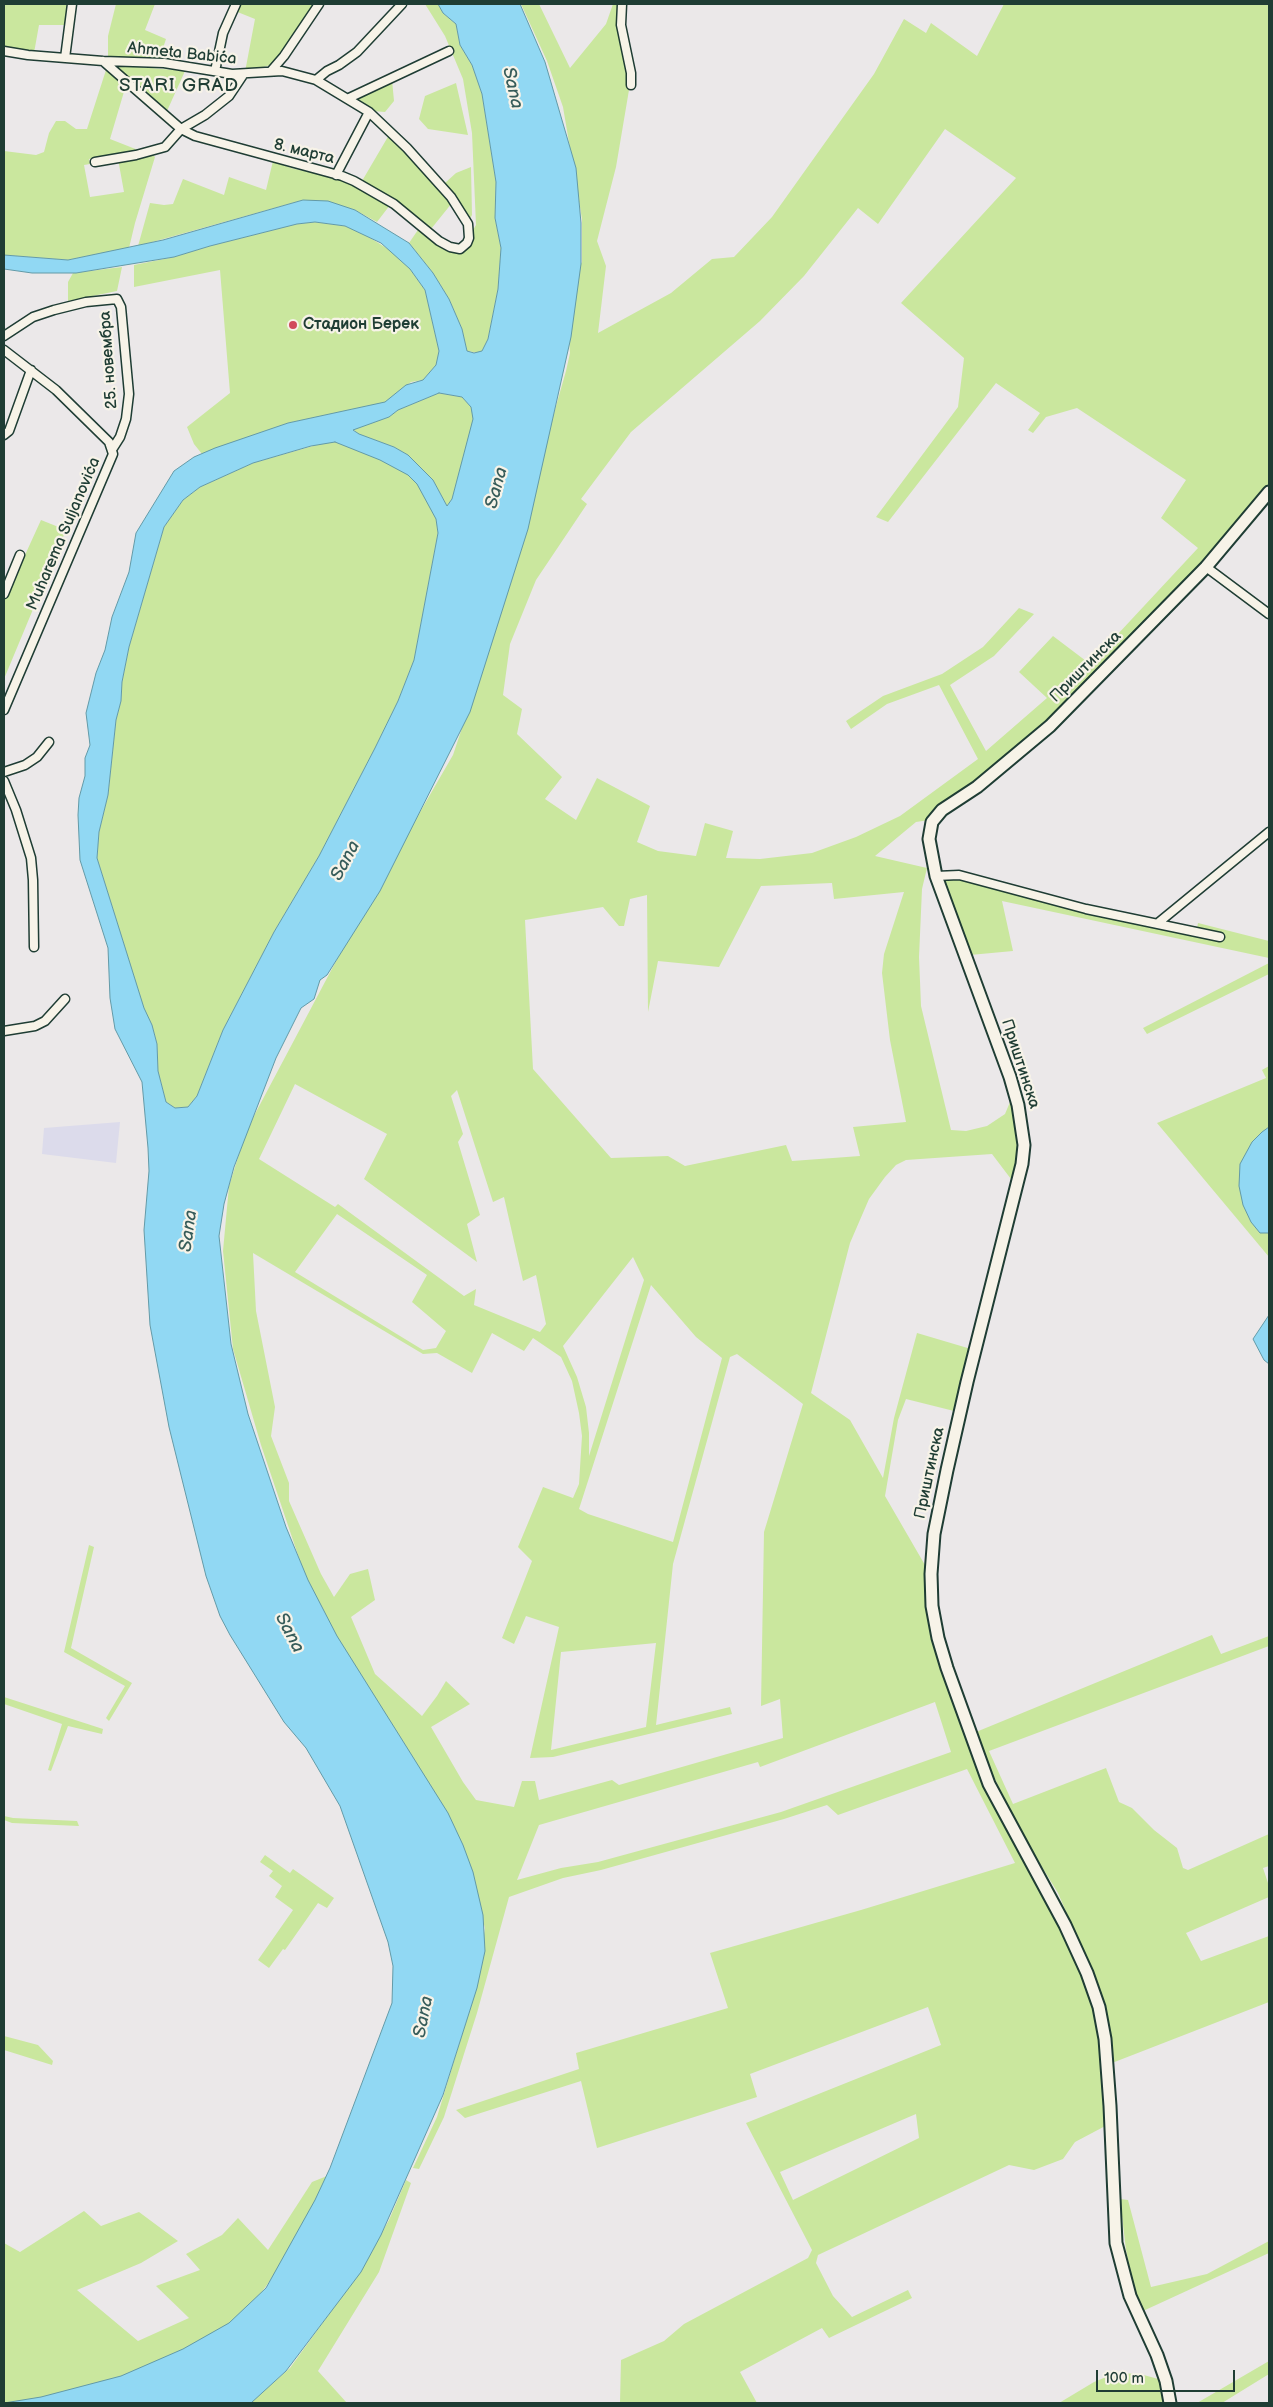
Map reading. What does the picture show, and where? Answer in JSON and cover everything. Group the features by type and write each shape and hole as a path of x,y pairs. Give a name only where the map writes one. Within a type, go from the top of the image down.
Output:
{"street":[{"path":"65,58 72,4"},
{"path":"215,71 223,33 236,4"},
{"path":"271,71 284,56 319,4"},
{"path":"316,80 357,52 402,4"},
{"path":"622,4 621,25 631,73 631,85"},
{"name":"Ahmeta Babića","path":"4,51 103,62 164,63 243,75 271,71 294,72 316,80 349,98 368,112 442,186 463,215"},
{"path":"349,98 449,51"},
{"name":"Ahmeta Babića","path":"103,62 181,130"},
{"path":"95,162 136,155 165,147 181,130 206,115 228,96 243,75"},
{"path":"336,175 368,112"},
{"name":"8. марта","path":"181,130 269,158 336,175 373,191 416,221 439,241 450,247 460,249 467,244 470,231 463,215"},
{"name":"25. новембра","path":"4,336 33,317 54,310 86,302 117,299 120,307 128,394 126,418 120,437 112,448"},
{"name":"Muharema Suljanovića","path":"4,350 56,390 101,433 112,448 110,465 4,710"},
{"path":"4,435 9,431 31,370"},
{"name":"Приштинска","path":"1170,2403 1166,2381 1157,2355 1130,2296 1116,2243 1110,2106 1099,2007 1087,1973 1065,1925 1005,1816 974,1744 938,1638 932,1606 931,1574 934,1534 966,1382 1022,1164 1024,1145 1018,1105 1010,1077 936,876 928,839 929,830 936,817 949,804 986,780 1050,726 1206,567 1269,492"},
{"path":"4,594 20,555"},
{"path":"1206,567 1269,614"},
{"path":"4,772 25,765 37,757 49,742"},
{"path":"4,781 16,810 31,858 34,947"},
{"path":"1158,923 1269,832"},
{"path":"936,876 959,875 1044,899 1220,937"},
{"path":"4,1031 35,1026 45,1021 65,999"}],"shaded area":[{"path":"120,1122 116,1163 42,1154 44,1128"}],"green space":[{"path":"4,4 67,4 66,25 39,25 34,53 4,47"},
{"path":"116,4 155,4 145,30 166,39 159,60 108,56 108,36"},
{"path":"232,4 315,4 274,64 245,72 255,19 230,9"},
{"path":"425,4 438,4 443,13 456,24 460,45 472,65 482,94 496,182 495,218 501,248 498,289 488,339 479,353 467,351 462,329 449,299 433,273 409,243 420,227 436,244 451,252 463,251 471,245 472,232 476,225 472,133 463,79 445,36"},
{"path":"521,4 539,4 570,68 606,24 613,4 620,4 630,84 616,167 597,241 606,266 598,333 671,293 712,259 734,257 772,217 874,74 904,19 926,33 931,23 977,56 1004,4 1269,4 1269,484 1244,517 1195,572 1062,710 1010,755 964,789 929,820 916,822 875,856 927,868 922,889 919,957 921,1006 951,1130 966,1131 987,1126 1005,1114 1013,1095 1022,1134 1014,1183 992,1154 906,1160 896,1165 885,1177 869,1199 850,1243 811,1393 850,1420 883,1478 894,1418 917,1333 971,1349 958,1412 906,1399 898,1420 885,1496 929,1572 940,1656 1022,1849 1096,2001 1109,2124 1075,2142 1063,2159 1034,2170 1009,2165 818,2255 816,2263 833,2296 852,2317 908,2290 912,2298 829,2338 822,2328 740,2372 757,2403 620,2403 621,2360 664,2341 684,2324 808,2258 812,2250 746,2123 941,2045 928,2007 750,2074 757,2097 597,2148 581,2081 465,2118 456,2110 579,2069 576,2053 728,2008 710,1953 1015,1863 967,1769 838,1815 827,1805 784,1819 601,1870 563,1878 509,1897 477,2013 444,2117 419,2169 413,2168 437,2117 475,1992 485,1928 469,1870 441,1806 404,1743 327,1627 302,1567 261,1445 233,1349 223,1251 229,1186 247,1129 361,914 453,755 477,683 566,371 570,353 566,288 582,262 582,219 563,107 547,61","holes":["945,129 1016,178 901,303 964,358 958,407 876,517 888,522 996,383 1040,413 1028,430 1033,433 1046,417 1077,408 1186,480 1161,518 1198,548 1090,664 1053,636 1019,672 1047,698 986,751 950,685 994,656 1034,614 1019,608 983,647 942,674 883,696 846,721 851,729 887,704 939,685 978,759 900,816 856,837 812,853 760,859 726,858 733,831 705,823 696,856 658,851 637,842 650,806 597,778 576,820 545,799 562,777 517,734 522,709 503,695 510,644 536,580 587,504 581,499 631,432 760,321 804,276 858,208 878,224","832,883 834,899 904,892 884,954 882,973 890,1040 906,1122 853,1127 860,1156 792,1161 786,1145 685,1166 668,1156 611,1158 533,1069 525,920 603,907 619,926 624,926 630,899 647,895 648,1012 658,961 719,967 761,886","295,1084 387,1134 364,1179 477,1262 467,1224 480,1215 458,1142 463,1134 451,1096 457,1090 493,1202 504,1197 523,1281 536,1275 546,1324 540,1332 474,1305 476,1289 464,1296 338,1204 335,1207 259,1159","337,1214 427,1275 412,1302 446,1331 436,1348 423,1350 295,1272","253,1253 423,1354 437,1353 472,1373 492,1333 524,1351 533,1338 561,1357 572,1381 579,1413 582,1436 579,1484 573,1498 543,1487 518,1547 532,1561 502,1638 514,1644 526,1616 559,1627 530,1758 553,1757 732,1714 730,1707 656,1725 673,1564 730,1357 737,1354 803,1404 764,1532 761,1706 780,1699 783,1738 619,1785 612,1780 539,1800 535,1781 522,1781 514,1807 476,1800 463,1782 431,1727 470,1704 446,1681 422,1716 375,1674 351,1617 375,1600 368,1569 350,1574 334,1597 321,1574 289,1501 289,1483 271,1436 275,1407 256,1311","633,1257 644,1280 589,1456 586,1407 577,1377 563,1346","651,1285 696,1337 722,1358 673,1542 588,1514 579,1509","656,1643 646,1727 551,1750 561,1652","935,1702 951,1752 781,1812 598,1862 561,1868 517,1880 539,1825 758,1762 760,1767","916,2114 919,2138 793,2200 780,2172"]},
{"path":"121,66 185,71 167,111 119,71 118,68"},
{"path":"106,70 126,85 110,139 138,150 89,159 90,164 84,165 90,197 124,192 118,159 152,154 155,157 129,248 68,260 4,255 4,151 36,155 44,152 49,133 56,121 65,121 76,129 87,129"},
{"path":"392,80 394,101 385,112 372,111 356,99 357,97"},
{"path":"456,83 468,135 428,129 419,119 425,96"},
{"path":"389,135 452,203 431,229 394,200 362,181"},
{"path":"273,161 291,168 342,180 390,205 377,222 355,210 303,200 138,246 150,203 173,204 183,179 224,195 229,177 266,190"},
{"path":"471,167 472,215 470,219 467,218 445,183 456,173"},
{"path":"315,222 345,226 364,234 396,254 410,269 425,290 439,351 436,365 423,380 411,382 385,403 288,423 202,454 194,444 187,427 230,393 220,270 134,287 134,265 174,257 297,224"},
{"path":"122,267 117,291 68,301 68,282 73,273"},
{"path":"439,393 462,397 471,407 474,419 452,499 447,506 433,480 408,455 394,447 358,434 353,429 389,417 398,410"},
{"path":"334,440 395,455 435,505 438,533 414,660 398,701 375,748 319,856 274,932 223,1030 197,1096 188,1107 175,1108 166,1102 158,1071 157,1044 152,1025 144,1009 97,858 99,832 108,795 116,720 121,701 122,682 129,647 164,527 183,500 200,487 253,463"},
{"path":"41,520 66,530 4,679 4,601"},
{"path":"954,876 1196,934 1198,923 1269,941 1269,958 1002,901 1013,951 970,955 946,885 945,880 948,877"},
{"path":"1269,963 1269,974 1147,1034 1143,1028"},
{"path":"1269,1066 1269,1127 1262,1132 1260,1233 1269,1233 1269,1257 1157,1123 1266,1078 1262,1070"},
{"path":"89,1545 94,1547 71,1648 132,1683 109,1721 106,1718 125,1686 64,1652"},
{"path":"1212,1635 1221,1654 1269,1636 1269,1646 989,1751 1013,1804 1106,1768 1119,1802 1132,1808 1154,1830 1177,1848 1183,1868 1188,1870 1269,1834 1269,1866 1263,1868 1269,1886 1269,1897 1186,1933 1201,1961 1269,1936 1269,2002 1112,2063 1112,2040 1107,2013 1095,1979 1058,1893 1010,1809 993,1775 976,1732"},
{"path":"4,1697 103,1729 102,1734 68,1726 51,1771 48,1770 62,1724 4,1704"},
{"path":"4,1816 77,1821 79,1826 12,1823 4,1820"},
{"path":"265,1855 290,1873 293,1869 334,1898 327,1908 318,1903 285,1950 283,1949 269,1968 258,1960 293,1910 275,1897 282,1886 269,1876 273,1871 260,1862"},
{"path":"4,2036 38,2045 53,2061 52,2065 4,2050"},
{"path":"337,2172 275,2274 235,2328 118,2403 4,2403 4,2243 20,2252 84,2211 101,2226 139,2212 178,2241 141,2263 77,2290 138,2341 189,2318 156,2286 200,2270 186,2254 222,2235 238,2218 268,2250 312,2182"},
{"path":"406,2180 411,2183 379,2272 318,2371 347,2403 250,2403 290,2368 358,2274 389,2220"},
{"path":"1120,2199 1128,2200 1151,2287 1207,2274 1269,2241 1269,2253 1143,2311 1134,2289 1126,2250"},
{"path":"1269,2361 1269,2374 1222,2403 1197,2403"},
{"path":"1116,2373 1140,2374 1162,2380 1169,2403 1059,2403 1094,2382"}],"water":[{"name":"Sana","path":"438,4 520,4 545,62 576,168 581,223 581,264 571,337 528,529 470,712 380,891 327,975 320,980 314,999 301,1008 276,1058 234,1167 224,1204 219,1236 231,1344 248,1414 286,1527 308,1580 337,1636 448,1813 473,1872 483,1915 485,1951 477,1988 443,2095 381,2235 361,2272 286,2371 251,2403 4,2403 41,2397 121,2376 183,2349 229,2323 266,2288 315,2200 330,2168 392,2003 393,1966 388,1942 340,1806 306,1748 284,1722 230,1635 220,1616 206,1576 169,1427 150,1325 144,1230 149,1171 142,1082 115,1029 110,998 108,948 80,860 78,815 79,798 85,776 85,758 90,745 86,713 96,673 105,650 112,617 129,572 136,533 174,471 194,457 215,448 288,423 385,402 406,385 423,380 436,365 439,351 425,290 410,269 381,243 345,226 315,222 297,224 174,257 76,273 32,273 4,269 4,255 68,260 163,240 303,200 328,201 355,210 409,243 433,273 449,299 462,329 467,351 474,353 482,351 488,339 498,289 501,248 495,218 496,182 482,94 472,65 460,45 456,24 443,13","holes":["439,393 462,397 471,407 473,419 452,499 447,506 433,480 408,455 353,430 389,417 398,410","335,442 380,460 408,475 417,484 436,519 438,533 414,660 398,701 375,748 319,856 274,932 223,1030 197,1096 188,1107 175,1108 166,1102 158,1071 157,1044 152,1025 144,1008 97,858 99,832 108,795 116,720 121,701 122,682 129,647 164,527 183,500 200,487 253,463 311,446"]},
{"path":"1269,1127 1269,1233 1260,1233 1251,1222 1243,1205 1239,1186 1240,1164 1252,1142"},
{"path":"1269,1315 1269,1364 1264,1360 1253,1339"}],"place":[{"name":"Стадион Берек","path":"293,325"}],"district":[{"name":"STARI GRAD","path":"179,86"}]}
